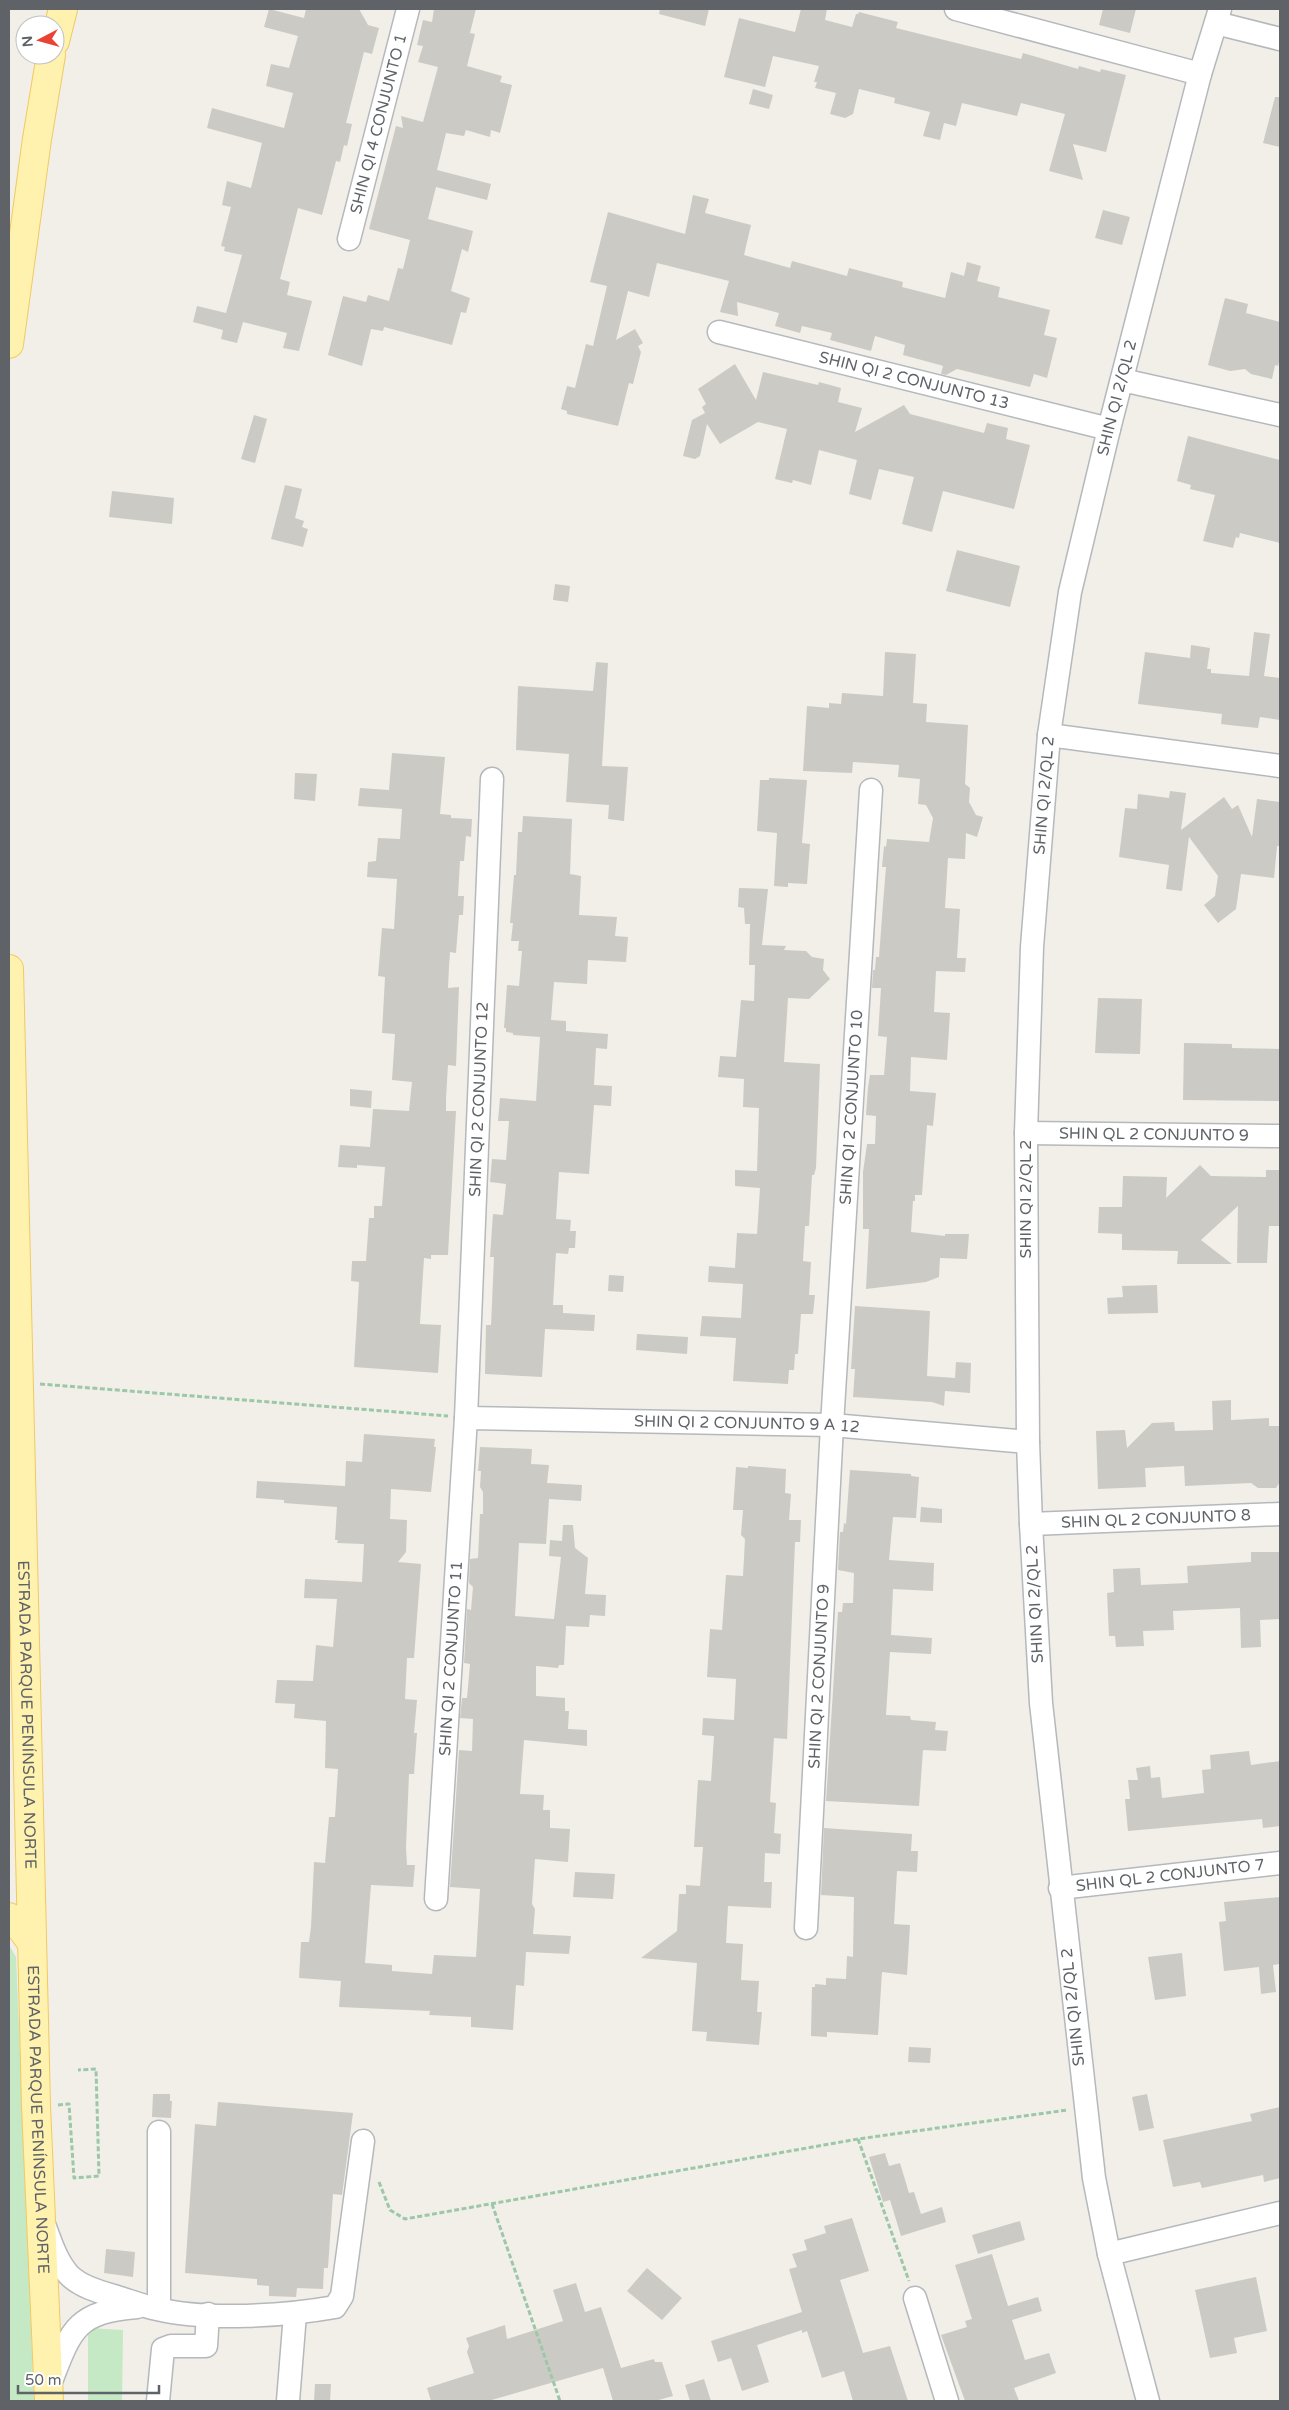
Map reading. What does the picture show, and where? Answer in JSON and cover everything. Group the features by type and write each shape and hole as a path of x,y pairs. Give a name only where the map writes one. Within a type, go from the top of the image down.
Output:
{"main road":[{"path":"9,344 36,139 49,65"},
{"name":"ESTRADA PARQUE PENÍNSULA NORTE","path":"9,969 36,2106 49,2394"},
{"path":"9,1511 10,1528 23,1564"},
{"path":"9,1916 32,1943"}],"street":[{"name":"SHIN QI 4 CONJUNTO 1","path":"349,239 408,9"},
{"path":"956,9 1200,74"},
{"path":"1218,16 1280,39"},
{"name":"SHIN QI 2/QL 2","path":"1148,2401 1109,2254 1094,2178 1060,1888 1041,1703 1028,1442 1026,1133 1033,937 1049,735 1070,592 1109,429 1200,74 1218,16"},
{"name":"SHIN QI 2 CONJUNTO 13","path":"719,332 1109,429"},
{"path":"1122,380 1280,415"},
{"path":"1049,735 1280,766"},
{"name":"SHIN QI 2 CONJUNTO 12","path":"466,1418 492,779"},
{"name":"SHIN QI 2 CONJUNTO 10","path":"832,1425 871,790"},
{"name":"SHIN QL 2 CONJUNTO 9","path":"1026,1133 1280,1136"},
{"name":"SHIN QI 2 CONJUNTO 9 A 12","path":"466,1418 832,1425 1028,1442"},
{"name":"SHIN QI 2 CONJUNTO 11","path":"436,1899 466,1418"},
{"name":"SHIN QI 2 CONJUNTO 9","path":"806,1928 832,1425"},
{"name":"SHIN QL 2 CONJUNTO 8","path":"1031,1524 1280,1514"},
{"name":"SHIN QL 2 CONJUNTO 7","path":"1060,1888 1280,1863"},
{"path":"153,2308 159,2132"},
{"path":"49,2394 65,2346 76,2329 91,2316 108,2310 153,2308 208,2314 295,2314 335,2307 342,2296 363,2141"},
{"path":"1109,2254 1280,2213"},
{"path":"41,2220 56,2255 69,2275 86,2287 153,2308"},
{"path":"915,2298 947,2401"},
{"path":"158,2401 163,2349 171,2346 206,2346 208,2314"},
{"path":"288,2401 295,2314"}],"path":[{"path":"18,1382 466,1418"},
{"path":"36,2106 69,2104 74,2178 99,2176 96,2069 78,2070"},
{"path":"377,2176 390,2210 405,2220 858,2139 1085,2107"},
{"path":"858,2139 915,2298"},
{"path":"492,2204 560,2401"}],"green space":[{"path":"9,1945 16,1957 34,2401 9,2401"},
{"path":"88,2328 123,2330 122,2401 88,2401"}],"building":[{"path":"269,9 304,18 306,9 359,9 368,25 379,28 372,54 364,52 346,123 352,124 347,146 344,145 340,162 336,161 322,215 298,208 280,279 290,282 287,295 312,301 299,351 283,348 287,333 243,322 237,343 221,339 223,330 193,322 197,306 226,313 242,255 224,251 225,247 221,246 231,207 222,205 227,181 251,188 262,143 207,128 212,108 284,128 293,93 266,86 271,64 289,68 298,36 264,27"},
{"path":"434,9 476,9 470,33 475,34 467,66 502,76 500,82 512,85 500,133 491,130 490,137 466,130 464,136 446,133 437,170 491,184 487,200 436,187 428,219 473,231 468,252 462,249 451,291 470,298 466,313 461,312 452,345 384,327 383,331 371,329 362,366 328,355 343,296 366,302 368,295 389,301 398,268 403,269 410,240 369,229 396,126 403,128 401,116 423,122 438,67 418,62 423,46 417,45 423,20 432,22"},
{"path":"660,9 709,9 705,26 659,14"},
{"path":"801,9 827,9 825,20 852,27 856,14 859,12 898,22 896,28 1021,59 1023,53 1078,69 1079,66 1100,72 1101,69 1126,75 1106,152 1073,144 1083,180 1049,171 1065,114 1021,103 1017,116 962,103 956,126 944,123 940,140 923,136 930,112 894,103 895,98 859,89 853,114 845,118 830,114 836,93 815,88 817,82 814,82 819,66 773,56 765,87 724,77 739,18 795,32"},
{"path":"1103,9 1136,9 1130,33 1099,25"},
{"path":"753,89 773,95 769,109 749,104"},
{"path":"1275,97 1280,97 1280,147 1263,143"},
{"path":"693,195 709,199 705,213 751,225 744,255 790,268 792,261 847,276 849,268 903,282 902,287 945,298 951,272 964,276 967,262 981,266 977,281 1000,287 998,297 1050,310 1044,335 1057,338 1047,378 1034,374 1030,387 957,369 946,375 941,374 943,366 903,355 905,345 875,336 871,351 830,340 832,333 802,326 800,333 775,326 779,313 737,302 738,316 720,312 729,281 657,263 649,297 628,291 616,340 635,329 643,343 638,346 641,352 633,384 629,383 618,426 567,414 567,411 561,409 567,386 575,388 586,344 593,346 607,286 590,282 608,212 685,234"},
{"path":"1103,210 1130,217 1122,245 1095,238"},
{"path":"1225,298 1248,304 1246,313 1280,322 1280,358 1278,366 1275,365 1272,379 1251,374 1245,369 1230,371 1208,365"},
{"path":"735,364 756,400 763,372 818,385 819,382 841,388 838,402 862,408 855,432 904,405 910,414 984,433 987,423 1008,428 1006,439 1030,445 1014,509 943,491 932,532 902,524 914,477 879,469 871,500 849,494 857,460 819,450 811,485 793,480 792,483 775,479 787,429 758,422 720,444 707,424 700,456 695,459 683,456 692,420 705,413 702,407 706,404 698,389"},
{"path":"254,415 267,419 255,463 241,459"},
{"path":"1188,436 1280,460 1280,543 1240,533 1239,538 1236,537 1233,548 1203,541 1215,495 1190,489 1191,485 1177,481"},
{"path":"285,485 302,489 295,518 304,521 302,527 308,529 303,547 271,539"},
{"path":"112,491 174,498 172,524 109,517"},
{"path":"957,550 1020,566 1010,607 946,591"},
{"path":"555,584 570,586 568,602 553,600"},
{"path":"1254,632 1270,634 1264,676 1280,678 1280,720 1260,717 1258,728 1238,726 1221,724 1222,714 1138,704 1145,652 1190,658 1191,645 1210,648 1207,669 1211,669 1211,673 1249,676"},
{"path":"885,652 916,654 913,703 927,704 926,722 968,725 965,784 970,788 969,802 976,815 983,817 977,837 966,833 965,859 948,858 945,908 960,909 957,958 966,958 965,972 936,971 934,1012 950,1013 947,1060 911,1057 910,1091 936,1093 933,1126 927,1125 922,1195 915,1195 915,1201 913,1201 911,1232 945,1236 945,1234 969,1234 967,1259 940,1258 939,1277 926,1282 866,1289 869,1229 863,1229 863,1172 867,1144 875,1144 876,1116 866,1115 868,1088 870,1075 884,1075 887,1037 878,1036 881,988 872,988 873,970 875,970 876,957 879,957 886,867 882,867 884,846 886,847 887,839 929,842 933,818 926,805 918,804 920,779 898,777 899,765 853,762 852,773 803,771 807,706 829,708 829,703 841,704 842,693 883,696"},
{"path":"596,662 608,663 602,766 628,767 624,821 608,819 609,805 566,802 569,754 516,750 518,686 593,691"},
{"path":"392,753 445,757 440,814 451,815 451,818 472,819 471,837 466,836 464,861 460,861 458,896 464,896 463,915 459,915 456,953 450,952 449,967 448,988 459,987 456,1066 448,1065 446,1098 446,1111 456,1111 448,1255 431,1255 431,1259 424,1258 421,1306 420,1324 441,1325 438,1373 354,1367 359,1282 351,1281 352,1261 366,1261 369,1218 374,1218 374,1206 382,1206 385,1167 357,1165 357,1168 338,1167 340,1145 370,1147 373,1109 409,1111 412,1082 392,1080 395,1034 382,1033 385,977 378,976 382,928 394,929 397,879 367,877 368,862 376,861 378,838 400,839 402,809 358,806 360,788 389,790"},
{"path":"295,773 317,774 315,801 294,799"},
{"path":"769,778 807,780 802,843 810,844 807,884 788,883 788,887 774,886 777,833 757,831 760,780 769,780"},
{"path":"1170,791 1186,793 1181,830 1224,797 1232,809 1238,805 1252,837 1257,799 1280,802 1280,846 1277,846 1274,878 1241,874 1236,909 1218,923 1204,905 1215,896 1218,876 1189,837 1182,891 1166,889 1169,865 1119,857 1125,808 1137,809 1138,794 1169,798"},
{"path":"523,816 572,819 570,874 581,876 579,915 617,917 615,936 628,937 626,962 588,960 587,984 554,982 551,1020 566,1021 566,1031 608,1034 607,1049 596,1048 594,1085 612,1086 611,1106 594,1105 589,1174 559,1172 556,1219 571,1220 570,1231 576,1231 575,1248 569,1248 568,1254 556,1253 553,1305 563,1305 563,1313 595,1315 594,1331 545,1329 542,1377 485,1374 486,1325 491,1325 494,1257 490,1257 493,1214 503,1215 506,1184 490,1182 492,1159 506,1160 509,1121 498,1121 500,1098 536,1101 540,1037 513,1035 513,1033 506,1032 506,1028 504,1028 507,985 519,986 522,951 518,951 519,941 511,941 513,923 510,923 514,875 516,875 518,832 522,832"},
{"path":"739,888 768,889 762,945 786,946 784,950 806,951 812,957 824,959 823,970 830,979 809,999 788,998 784,1062 820,1064 816,1168 814,1175 812,1175 809,1226 805,1226 803,1261 811,1262 809,1295 815,1295 813,1314 801,1314 798,1354 795,1354 794,1370 789,1370 788,1384 733,1381 736,1338 700,1336 702,1316 741,1318 743,1284 708,1282 709,1266 735,1268 737,1233 757,1234 760,1188 735,1186 735,1170 757,1171 759,1108 743,1107 744,1079 718,1077 720,1056 736,1057 741,1000 754,1001 755,965 749,965 750,924 745,924 744,908 738,907"},
{"path":"1098,998 1142,999 1140,1054 1095,1053"},
{"path":"1184,1043 1232,1044 1232,1048 1280,1049 1280,1101 1183,1100"},
{"path":"350,1089 372,1091 371,1108 350,1106"},
{"path":"1200,1165 1211,1176 1266,1177 1266,1170 1280,1170 1280,1226 1269,1226 1267,1263 1237,1263 1238,1206 1201,1240 1232,1264 1177,1264 1178,1251 1122,1250 1122,1234 1098,1233 1099,1207 1122,1207 1123,1176 1167,1177 1166,1198"},
{"path":"609,1275 624,1276 623,1292 608,1291"},
{"path":"1157,1285 1158,1313 1108,1314 1107,1298 1123,1297 1122,1286"},
{"path":"855,1306 930,1311 927,1376 955,1378 956,1362 971,1363 970,1393 945,1391 944,1406 932,1402 853,1397 855,1369 851,1369"},
{"path":"637,1334 688,1337 687,1354 636,1350"},
{"path":"1231,1400 1231,1420 1269,1418 1269,1426 1280,1426 1280,1482 1276,1488 1258,1488 1251,1483 1185,1486 1184,1466 1145,1468 1146,1487 1098,1489 1096,1431 1125,1430 1127,1448 1152,1423 1174,1422 1175,1431 1213,1430 1212,1401"},
{"path":"364,1434 435,1439 434,1447 436,1447 431,1492 391,1489 390,1519 407,1520 406,1552 398,1562 421,1564 414,1658 407,1658 405,1699 417,1700 414,1733 417,1733 414,1774 409,1774 406,1847 407,1865 415,1865 413,1887 371,1885 365,1963 392,1965 392,1971 432,1974 434,1955 476,1957 480,1889 450,1887 459,1750 472,1751 473,1719 460,1718 462,1698 467,1698 470,1664 464,1663 467,1609 471,1610 473,1587 469,1583 470,1559 478,1558 480,1514 483,1514 483,1492 480,1487 481,1471 478,1471 480,1447 532,1449 531,1464 549,1465 547,1483 582,1485 581,1501 549,1499 546,1544 519,1543 515,1616 554,1619 561,1557 549,1556 550,1540 562,1541 563,1525 573,1525 575,1548 588,1558 585,1594 606,1595 605,1616 590,1615 589,1627 566,1626 564,1665 559,1665 558,1668 536,1666 536,1696 565,1698 565,1711 569,1711 568,1729 587,1730 587,1746 524,1740 520,1794 544,1795 543,1810 550,1810 550,1828 570,1829 568,1862 535,1859 532,1904 535,1909 533,1934 571,1936 569,1954 526,1952 524,1986 516,1985 513,2030 471,2027 471,2017 429,2015 430,2011 339,2007 341,1981 299,1978 301,1942 309,1942 311,1927 314,1862 325,1863 329,1817 335,1817 338,1769 325,1768 326,1721 294,1718 295,1704 275,1703 277,1680 313,1681 316,1645 333,1647 337,1599 304,1598 305,1579 362,1582 364,1544 337,1543 338,1540 335,1540 337,1507 284,1503 284,1500 256,1498 257,1481 345,1486 346,1461 362,1462"},
{"path":"748,1466 786,1469 785,1493 791,1494 789,1520 801,1520 800,1542 795,1542 787,1739 774,1738 770,1802 776,1803 774,1833 781,1834 780,1854 765,1853 764,1882 772,1882 771,1908 728,1906 726,1943 743,1944 741,1980 759,1981 757,2012 762,2012 759,2045 706,2041 707,2032 692,2031 697,1963 641,1958 677,1931 679,1894 686,1894 686,1885 700,1886 703,1847 694,1847 698,1780 711,1781 714,1736 702,1735 703,1718 734,1720 736,1679 707,1677 710,1629 722,1630 726,1575 743,1576 745,1539 741,1535 743,1510 733,1510 736,1467 748,1468"},
{"path":"850,1470 911,1474 911,1476 919,1477 916,1518 893,1517 889,1560 934,1563 933,1591 893,1589 891,1635 932,1638 931,1654 890,1652 886,1715 910,1716 911,1720 936,1722 935,1730 948,1731 946,1751 923,1750 919,1806 826,1801 838,1612 842,1612 843,1603 853,1603 854,1573 838,1570 840,1532 843,1532 844,1523 846,1524"},
{"path":"921,1507 942,1509 942,1523 920,1522"},
{"path":"1251,1552 1280,1552 1280,1619 1260,1620 1261,1647 1241,1648 1240,1608 1173,1611 1174,1630 1143,1631 1144,1646 1116,1647 1115,1636 1109,1636 1107,1593 1114,1592 1113,1569 1140,1568 1141,1585 1188,1583 1187,1566 1251,1562"},
{"path":"1249,1751 1251,1765 1280,1761 1280,1826 1263,1828 1262,1819 1128,1831 1125,1799 1130,1799 1128,1780 1138,1780 1136,1768 1150,1766 1151,1778 1160,1777 1162,1798 1204,1793 1202,1770 1211,1769 1210,1755"},
{"path":"824,1828 912,1834 911,1851 918,1851 917,1872 897,1871 894,1924 910,1925 907,1975 882,1972 878,2035 827,2032 827,2037 811,2036 812,1987 815,1987 815,1984 826,1985 826,1978 846,1979 847,1956 853,1957 854,1897 821,1895"},
{"path":"575,1872 615,1874 613,1899 573,1897"},
{"path":"1280,1897 1280,1964 1273,1965 1276,1992 1261,1994 1259,1967 1224,1971 1219,1922 1226,1921 1224,1902"},
{"path":"1182,1953 1186,1996 1155,2000 1148,1957"},
{"path":"909,2047 931,2048 930,2063 908,2062"},
{"path":"153,2094 170,2094 170,2101 172,2101 171,2118 152,2117"},
{"path":"1147,2094 1154,2128 1139,2131 1132,2097"},
{"path":"218,2102 353,2113 342,2195 333,2194 328,2268 324,2268 323,2289 297,2288 296,2297 269,2296 269,2286 257,2285 257,2279 185,2273 195,2124 216,2126"},
{"path":"1280,2107 1280,2178 1264,2182 1263,2175 1202,2188 1200,2182 1173,2187 1163,2140 1252,2121 1250,2114"},
{"path":"885,2153 889,2166 900,2163 909,2193 914,2192 921,2214 942,2207 946,2222 901,2236 890,2200 883,2202 869,2157"},
{"path":"852,2218 869,2271 840,2280 863,2353 890,2346 908,2401 853,2401 844,2371 822,2378 807,2331 802,2333 802,2330 757,2345 769,2382 742,2391 731,2358 718,2362 711,2341 802,2312 789,2269 797,2267 792,2254 807,2250 804,2240 826,2233 824,2226"},
{"path":"1020,2221 1025,2240 978,2254 972,2235"},
{"path":"106,2249 135,2252 133,2277 104,2273"},
{"path":"992,2254 1008,2306 1038,2297 1042,2311 1012,2320 1025,2360 1049,2353 1056,2373 1014,2388 1019,2401 965,2401 941,2335 967,2327 965,2321 972,2319 955,2265"},
{"path":"647,2268 682,2298 662,2320 627,2291"},
{"path":"1256,2277 1267,2331 1234,2338 1237,2353 1210,2358 1195,2290"},
{"path":"576,2283 585,2312 601,2307 621,2368 654,2359 655,2362 662,2362 673,2396 655,2401 613,2401 603,2368 488,2401 431,2401 427,2388 474,2373 467,2352 469,2346 466,2338 505,2325 507,2339 563,2321 553,2290"},
{"path":"704,2379 711,2401 690,2401 685,2385"},
{"path":"315,2384 331,2384 330,2401 314,2401"}]}
